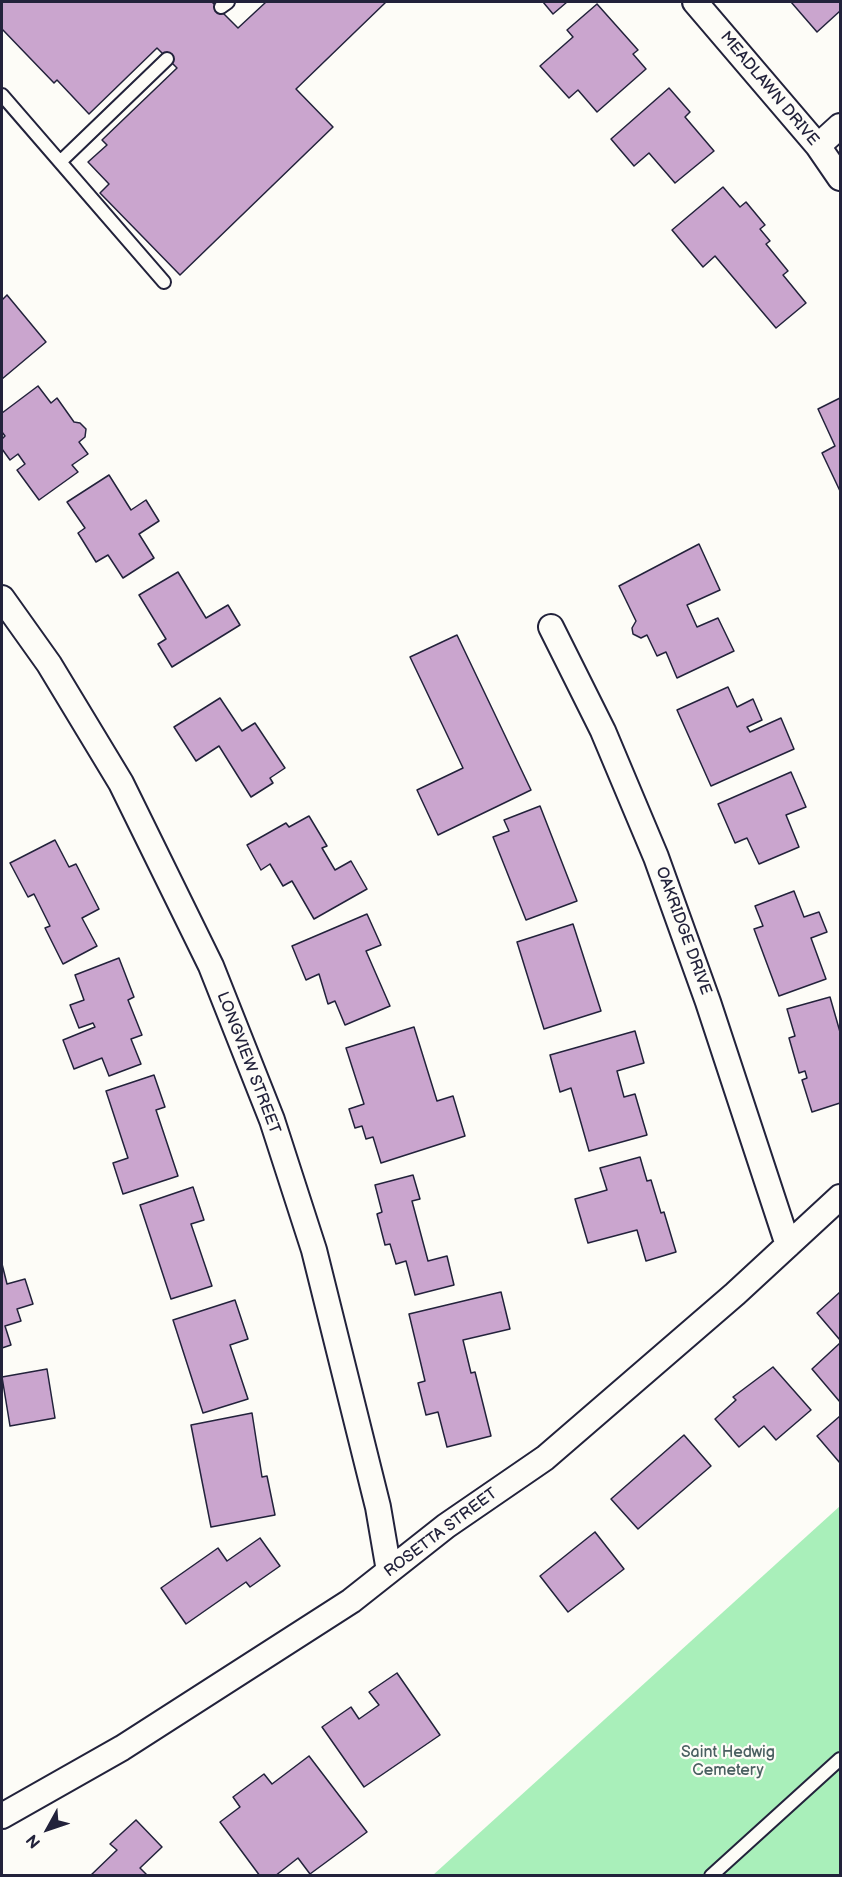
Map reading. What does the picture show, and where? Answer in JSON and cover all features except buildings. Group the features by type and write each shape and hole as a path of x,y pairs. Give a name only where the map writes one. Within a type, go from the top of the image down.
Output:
{"street":[{"name":"MEADLAWN DRIVE","path":"694,2 818,146 840,178"},
{"path":"818,146 840,126"},
{"name":"LONGVIEW STREET","path":"2,598 49,664 121,783 219,988 272,1120 314,1250 378,1507 389,1571"},
{"name":"OAKRIDGE DRIVE","path":"551,627 603,731 656,857 708,1002 788,1245"},
{"name":"ROSETTA STREET","path":"2,1816 122,1748 216,1690 351,1601 446,1526 545,1458 840,1197"}],"lane":[{"path":"60,162 167,59"},
{"path":"2,95 164,282"},
{"path":"711,1875 840,1759"}],"green space":[{"name":"Saint Hedwig Cemetery","path":"840,1506 840,1875 433,1875"}]}
